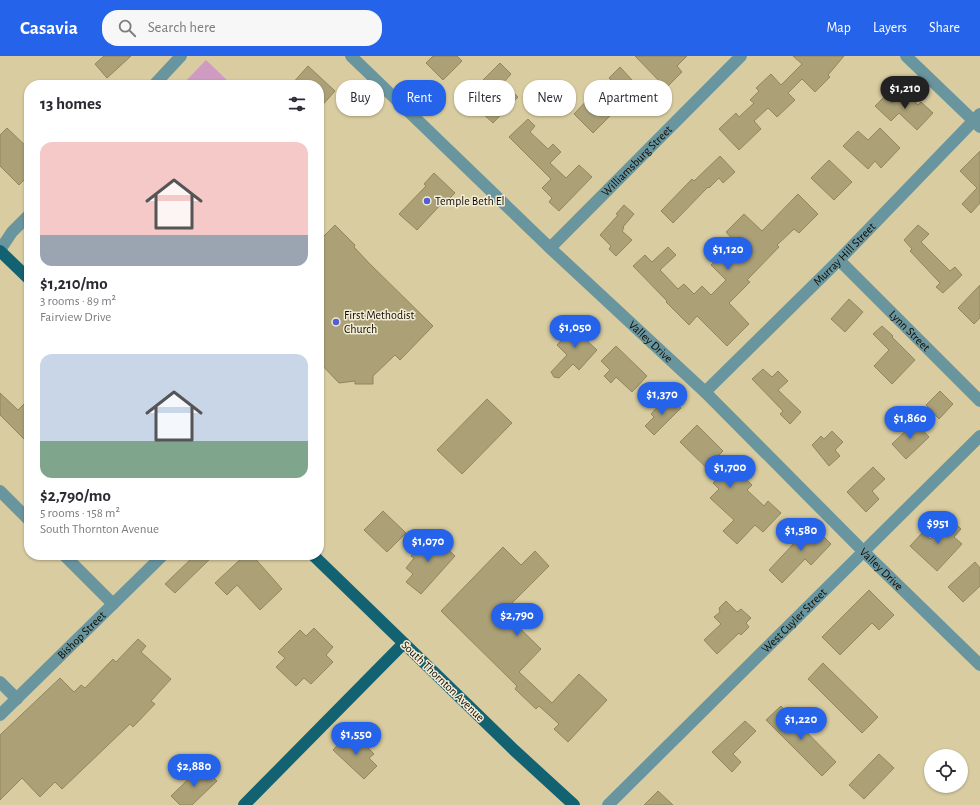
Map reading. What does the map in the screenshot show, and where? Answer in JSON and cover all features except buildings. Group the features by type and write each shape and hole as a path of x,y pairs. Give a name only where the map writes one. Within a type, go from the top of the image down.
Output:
{"main road":[{"path":"0,250 24,274"},
{"name":"South Thornton Avenue","path":"318,560 514,750 574,805"},
{"path":"244,805 404,643"}],"street":[{"path":"159,80 182,56"},
{"name":"Valley Drive","path":"351,56 550,248 706,392 864,552 980,665"},
{"name":"Williamsburg Street","path":"550,248 741,56"},
{"path":"906,56 978,120"},
{"name":"Murray Hill Street","path":"706,392 978,120"},
{"path":"0,250 12,232 24,220"},
{"name":"Lynn Street","path":"839,260 980,401"},
{"name":"West Cuyler Street","path":"608,805 980,436"},
{"path":"0,491 24,515"},
{"path":"69,560 113,604"},
{"name":"Bishop Street","path":"0,715 158,560"},
{"path":"0,682 16,699"}],"shaded area":[{"path":"206,60 227,80 187,80"}],"place":[{"name":"Temple Beth El","path":"427,201"},
{"name":"First Methodist Church","path":"336,322"}]}
